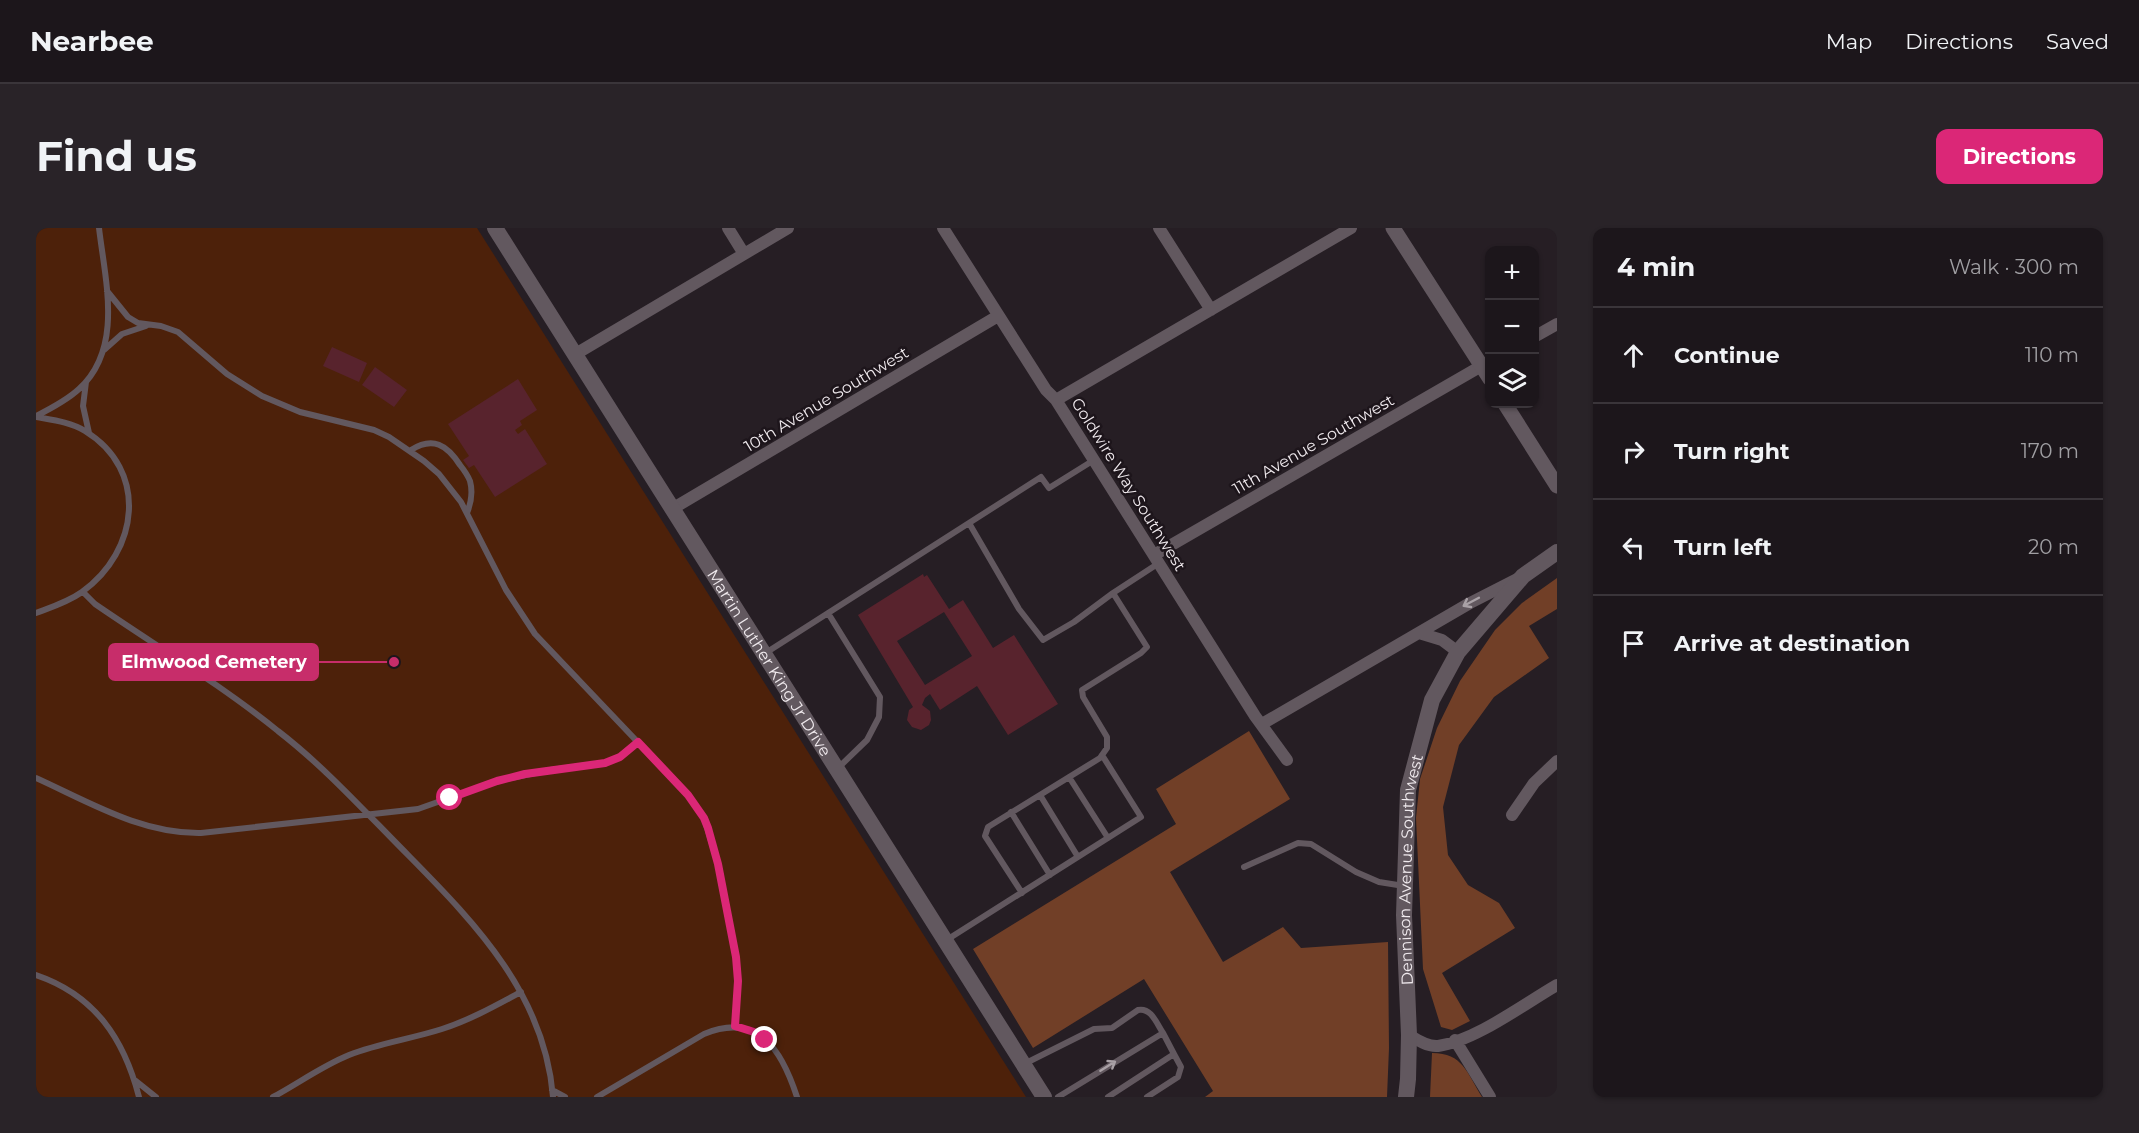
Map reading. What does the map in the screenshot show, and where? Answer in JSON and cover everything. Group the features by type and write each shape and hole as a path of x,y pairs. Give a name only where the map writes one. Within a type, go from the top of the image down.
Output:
{"main road":[{"name":"Martin Luther King Jr Drive","path":"495,228 1044,1097"},
{"name":"Dennison Avenue Southwest","path":"1406,1097 1409,1035 1404,915 1408,790 1432,700 1458,652 1523,576 1557,552"}],"street":[{"path":"728,228 744,254"},
{"path":"574,355 788,228"},
{"name":"Goldwire Way Southwest","path":"943,228 1046,390 1056,400 1209,643 1287,760"},
{"path":"1159,228 1211,310"},
{"path":"1056,400 1351,228"},
{"path":"1393,228 1485,363"},
{"name":"10th Avenue Southwest","path":"672,509 998,316"},
{"path":"1539,335 1557,324"},
{"name":"11th Avenue Southwest","path":"1157,559 1485,363"},
{"path":"1508,408 1557,486"},
{"path":"1262,724 1470,603 1523,576"},
{"path":"1419,633 1442,640 1458,652"},
{"path":"1512,815 1534,783 1557,761"},
{"path":"1409,1035 1421,1043 1437,1046 1473,1035 1557,985"},
{"path":"1455,1040 1490,1097"}],"lane":[{"path":"36,417 78,390 86,382 102,353 108,319 99,228"},
{"path":"106,291 128,317 150,326"},
{"path":"102,353 113,341 132,329 161,326 178,332 227,374 262,396 300,412 374,429 411,450 439,474 461,502 506,590 530,626 551,652 688,795 704,818 718,864 736,957 738,981 735,1026"},
{"path":"86,382 83,406 89,434"},
{"path":"36,417 70,424 89,434 106,448 122,471 127,483 130,505 127,530 114,559 96,580 83,592 36,613"},
{"path":"411,450 421,444 431,443 448,449 470,481 472,500 467,513"},
{"path":"764,655 1041,477 1049,488 1094,460"},
{"path":"969,523 1019,609 1043,640 1074,622 1157,559"},
{"path":"83,592 95,604 214,683 266,721 368,814 472,922 500,957 521,993 539,1029 549,1065 553,1093 565,1097"},
{"path":"1022,893 985,836 988,826 1069,777 1102,755 1107,747 1107,737 1083,697 1082,690 1147,647 1113,593"},
{"path":"828,614 880,697 879,717 867,740 837,770"},
{"path":"36,778 135,823 183,833 226,831 418,809 497,781 525,774 605,763 620,757 638,742"},
{"path":"945,941 1141,817 1102,755"},
{"path":"1069,777 1108,838"},
{"path":"1040,795 1078,857"},
{"path":"1011,812 1050,875"},
{"path":"1244,867 1299,843 1311,844 1356,872 1379,882 1405,886"},
{"path":"36,975 60,984 76,994 101,1016 118,1042 139,1097"},
{"path":"273,1097 348,1055 365,1048 445,1028 521,993"},
{"path":"1023,1064 1094,1029 1112,1028 1143,1009 1148,1011 1163,1033 1181,1067 1178,1077 1147,1097"},
{"path":"597,1097 704,1034 717,1028 735,1026 754,1032 774,1048 788,1071 798,1097"},
{"path":"1058,1097 1163,1033"},
{"path":"1108,1097 1174,1054"},
{"path":"134,1079 156,1097"}],"shaded area":[{"path":"36,228 477,228 1026,1097 36,1097"},
{"path":"1557,578 1557,609 1529,626 1549,658 1494,697 1459,745 1443,807 1448,855 1468,885 1499,903 1515,928 1442,973 1470,1021 1452,1030 1441,1027 1423,969 1416,818 1420,779 1437,728 1460,681 1495,630 1522,603"},
{"path":"1249,731 1290,799 1170,872 1223,962 1283,927 1301,948 1388,942 1387,1097 1205,1097 1213,1091 1144,979 1033,1048 973,949 1176,824 1156,789"},
{"path":"1432,1053 1451,1056 1463,1066 1482,1097 1430,1097"}],"building":[{"path":"332,347 367,363 359,382 323,366"},
{"path":"375,367 407,390 394,407 362,385"},
{"path":"518,379 537,410 520,421 522,425 515,430 518,434 525,429 547,464 495,497 474,465 469,468 463,460 469,456 448,424"},
{"path":"923,574 924,577 927,575 949,609 963,600 993,648 1014,635 1058,704 1008,735 977,686 940,710 930,694 922,705 930,711 929,725 921,730 912,727 907,720 909,710 913,707 858,615","holes":["944,612 972,656 925,685 897,641"]}],"place":[{"name":"Elmwood Cemetery","path":"394,662"}],"route":[{"path":"450,798 497,781 525,774 605,763 620,757 638,742 688,795 704,818 718,864 736,957 738,981 735,1026 754,1032 765,1040"}]}
